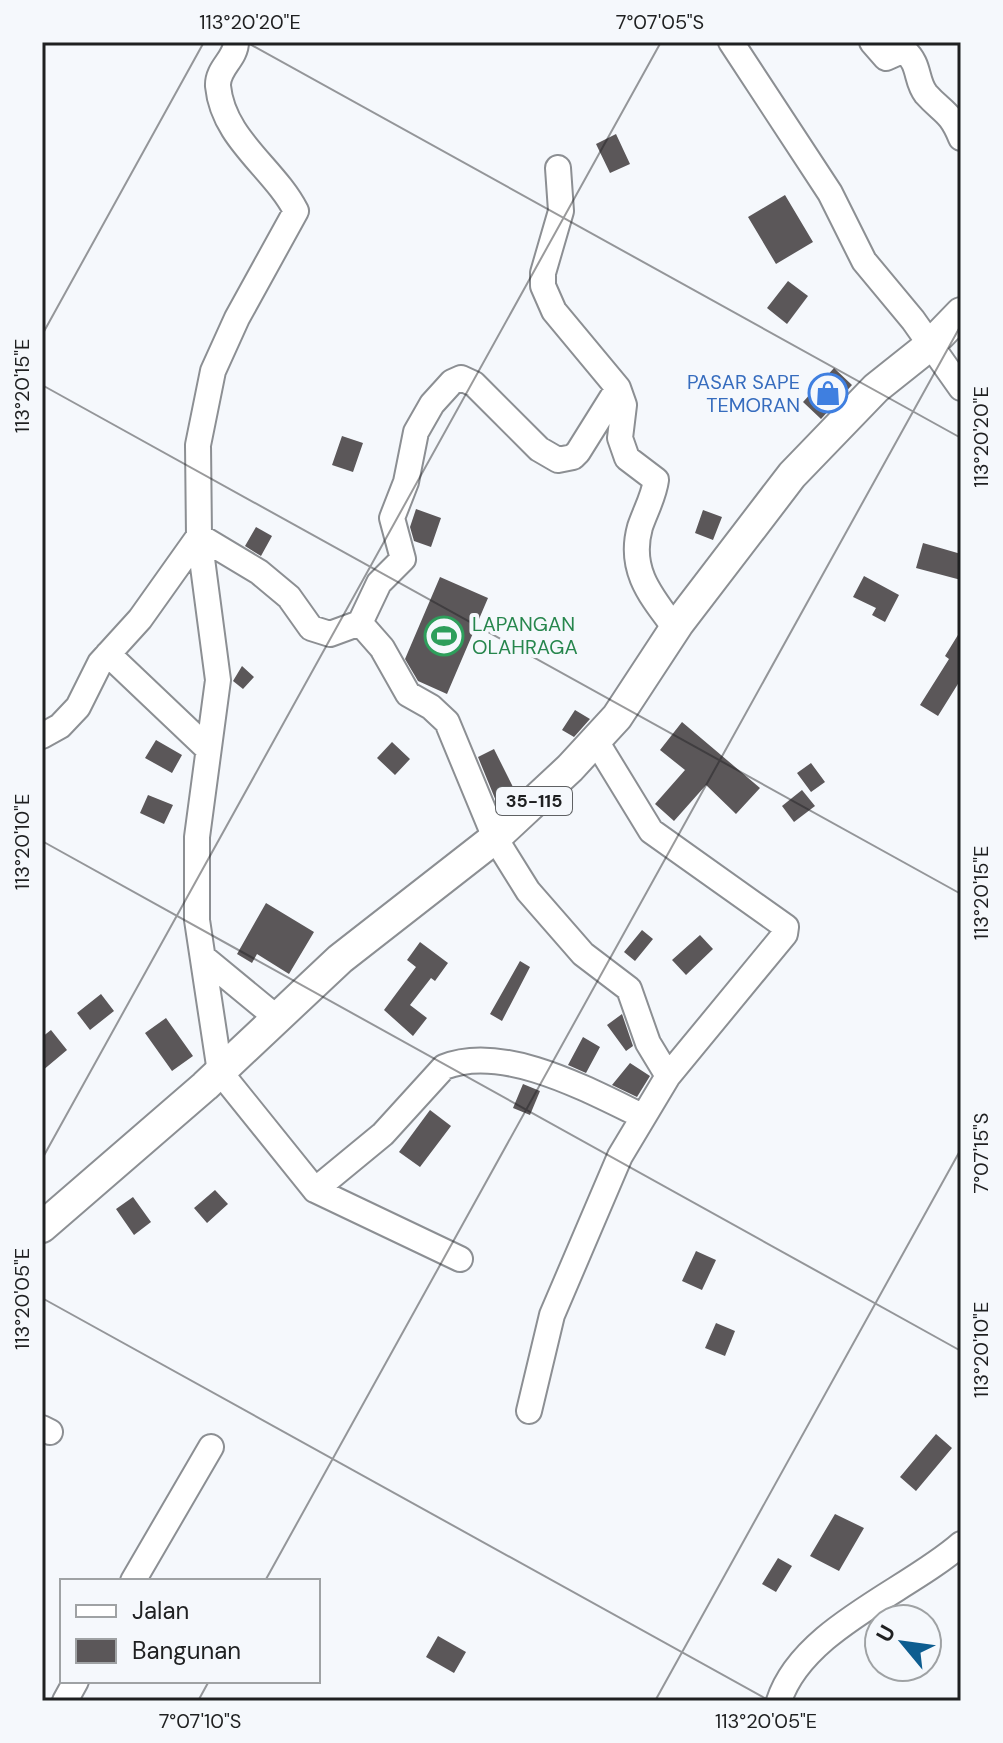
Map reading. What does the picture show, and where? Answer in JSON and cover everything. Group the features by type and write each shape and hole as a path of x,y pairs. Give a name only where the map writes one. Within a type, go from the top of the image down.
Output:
{"main road":[{"name":"35-115","path":"42,1227 220,1072 340,959 495,838 596,741 617,717 675,628 801,465 876,388 930,345 961,313"}],"street":[{"path":"236,42 235,51 220,73 221,100 229,121 252,157 296,211 237,318 213,371 198,445 199,536 218,680 197,837 197,920 220,1072 315,1190 460,1259"},
{"path":"731,42 830,193 864,261 961,388"},
{"path":"872,42 886,58 904,50 916,60 924,91 952,116 961,138"},
{"path":"558,168 560,220 543,273 543,286 563,322 618,388 624,405 622,450 632,465 656,480 639,531 636,557 645,589 675,628"},
{"path":"199,536 259,572 289,597 311,628 330,634 360,623 379,583 403,559 392,512 406,482 420,422 452,382 461,378 474,384 539,449 558,460 573,457 578,452 618,388"},
{"path":"42,736 60,726 78,707 93,674 140,619 199,536"},
{"path":"360,623 382,648 408,694 431,707 447,722 495,838 543,912 583,954 629,989 648,1043 668,1076"},
{"path":"108,654 208,749"},
{"path":"529,1411 552,1315 620,1156 668,1076 785,934 786,927 651,831 596,741"},
{"path":"203,957 277,1018"},
{"path":"315,1190 383,1134 444,1067 457,1062 487,1059 565,1080 642,1116"},
{"path":"134,1579 211,1447"},
{"path":"779,1701 799,1666 821,1644 961,1544"},
{"path":"65,1701 75,1683"}],"building":[{"path":"616,134 630,164 610,173 596,144"},
{"path":"785,195 813,242 776,264 748,217"},
{"path":"788,281 808,296 787,324 767,308"},
{"name":"PASAR SAPE TEMORAN","path":"834,368 852,385 821,419 803,402"},
{"path":"342,436 363,443 353,472 332,465"},
{"path":"416,509 441,518 431,547 414,541 410,527"},
{"path":"703,510 722,517 713,540 695,533"},
{"path":"256,527 272,536 261,556 245,546"},
{"path":"923,543 961,554 961,580 916,568"},
{"path":"864,576 899,595 885,622 872,615 876,608 853,597"},
{"name":"LAPANGAN OLAHRAGA","path":"440,577 488,598 447,694 418,681 405,659"},
{"path":"961,630 961,679 938,716 920,705 949,659 945,656"},
{"path":"242,666 254,677 243,689 233,681"},
{"path":"575,710 590,719 574,737 562,730"},
{"path":"682,722 760,788 736,814 706,785 674,821 655,804 685,770 660,750"},
{"path":"156,740 182,755 172,773 145,758"},
{"path":"392,742 410,759 395,775 377,758"},
{"path":"494,749 515,791 496,801 478,757"},
{"path":"811,763 825,782 811,792 797,773"},
{"path":"802,790 815,806 794,822 782,806"},
{"path":"148,795 173,805 164,824 140,813"},
{"path":"266,903 314,932 289,974 257,954 252,963 237,954"},
{"path":"642,930 653,939 635,961 624,952"},
{"path":"700,935 713,949 686,975 672,960"},
{"path":"420,942 448,963 435,981 431,978 410,1005 427,1018 413,1036 384,1010 416,967 407,960"},
{"path":"520,961 530,967 502,1021 490,1014"},
{"path":"101,994 114,1011 90,1030 77,1013"},
{"path":"622,1014 633,1046 626,1051 607,1025"},
{"path":"166,1018 193,1056 172,1071 145,1033"},
{"path":"51,1030 67,1050 42,1071 42,1037"},
{"path":"583,1037 600,1047 586,1073 568,1065"},
{"path":"630,1063 650,1076 637,1097 612,1085"},
{"path":"523,1084 540,1091 530,1115 513,1108"},
{"path":"430,1110 451,1126 420,1167 399,1152"},
{"path":"215,1190 228,1204 207,1223 194,1208"},
{"path":"133,1197 151,1222 134,1235 116,1209"},
{"path":"696,1251 716,1260 702,1290 682,1281"},
{"path":"716,1323 735,1331 725,1356 705,1348"},
{"path":"936,1434 952,1448 916,1491 900,1477"},
{"path":"835,1514 864,1528 839,1571 810,1556"},
{"path":"778,1558 792,1566 776,1592 762,1584"},
{"path":"438,1636 466,1652 454,1673 426,1657"}],"place":[{"name":"PASAR SAPE TEMORAN","path":"828,393"},
{"name":"LAPANGAN OLAHRAGA","path":"444,636"}]}
